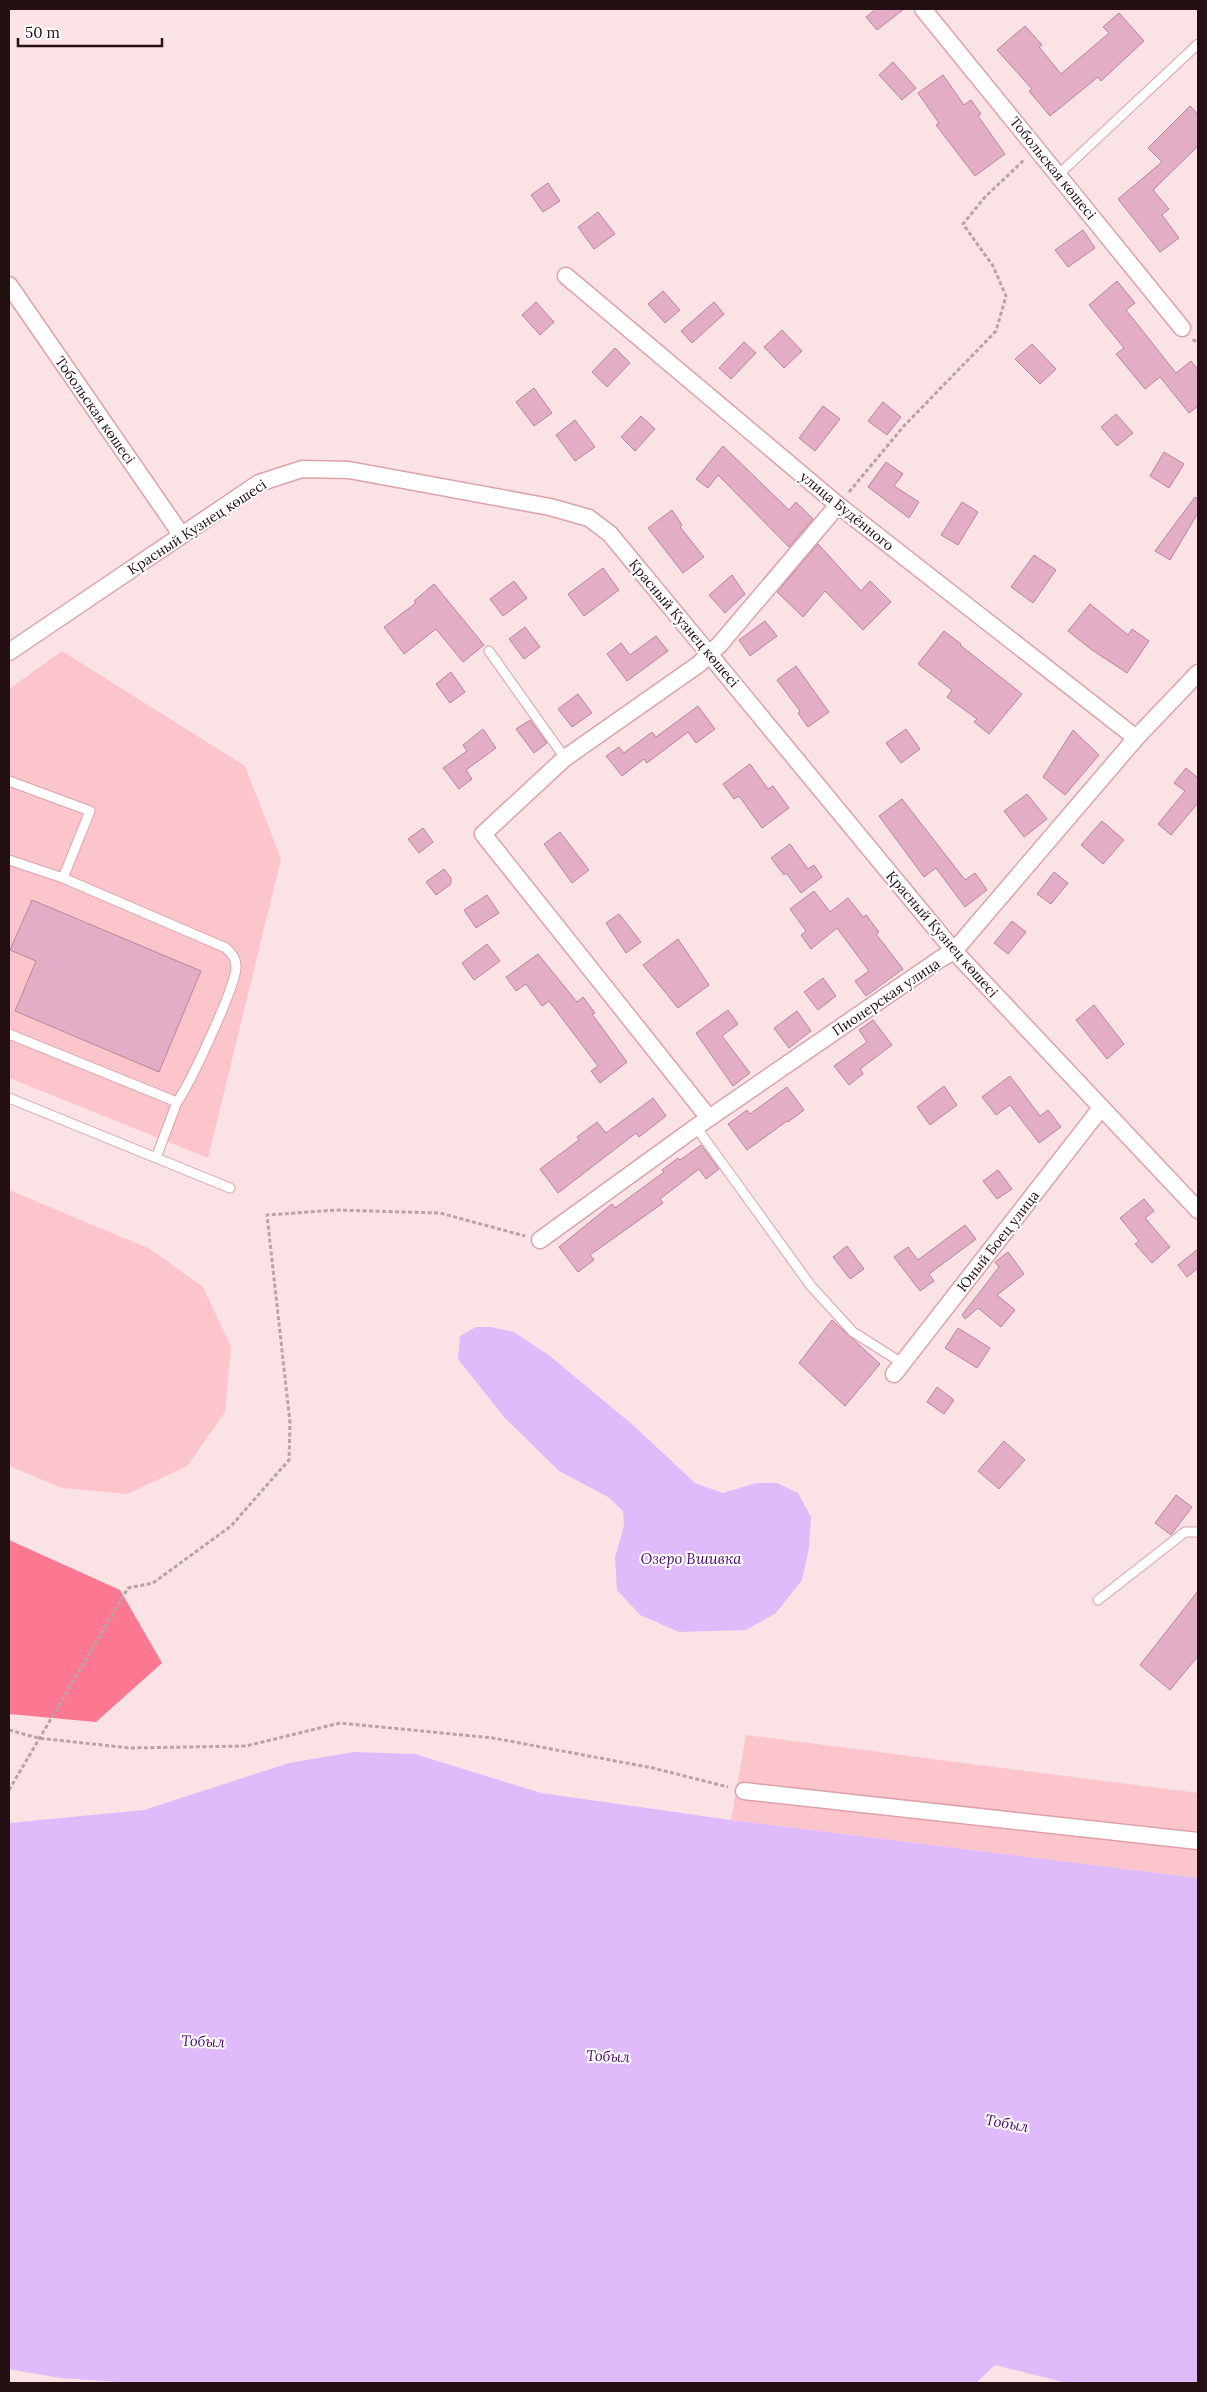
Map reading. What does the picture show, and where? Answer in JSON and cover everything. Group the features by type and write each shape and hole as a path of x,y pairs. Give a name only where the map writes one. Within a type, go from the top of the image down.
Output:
{"street":[{"name":"Тобольская көшесі","path":"924,9 1182,328"},
{"name":"улица Будённого","path":"566,276 838,505 1136,738"},
{"name":"Тобольская көшесі","path":"9,285 176,527 180,536"},
{"name":"Красный Кузнец көшесі","path":"9,652 259,483 302,469 349,470 550,507 590,518 610,534 711,654 954,952 1101,1108 1192,1192 1198,1210"},
{"path":"702,1122 483,834 565,758 700,664 711,654 838,505"},
{"name":"Пионерская улица","path":"540,1240 702,1122 940,959 954,952 1136,738 1198,673"},
{"name":"Юный Боец улица","path":"898,1368 1101,1108"},
{"path":"744,1792 1198,1840"}],"lane":[{"path":"1058,175 1198,44"},
{"path":"489,651 565,758"},
{"path":"9,781 90,811 63,878"},
{"path":"9,860 63,878 226,948 236,958 236,970 225,1004 177,1102 156,1158"},
{"path":"9,1034 177,1102"},
{"path":"9,1098 230,1188"},
{"path":"702,1122 811,1286 853,1332 898,1368"},
{"path":"1098,1600 1185,1532 1198,1532"}],"path":[{"path":"838,505 903,428 996,331 1006,296 993,266 963,224 984,197 1036,148"},
{"path":"9,1790 128,1588 153,1583 231,1526 289,1460 290,1423 267,1215 336,1210 440,1213 540,1240"},
{"path":"9,1730 38,1738 130,1748 246,1746 340,1723 493,1738 652,1768 744,1792"}],"shaded area":[{"path":"62,651 245,766 281,859 208,1158 9,1078 9,689"},
{"path":"9,1190 150,1249 203,1287 231,1347 225,1412 187,1466 127,1494 62,1488 9,1466"},
{"path":"9,1540 120,1590 162,1663 96,1722 9,1714"},
{"path":"746,1735 1198,1793 1198,1878 731,1820"}],"water":[{"name":"Озеро Вшивка","path":"476,1327 491,1327 514,1332 550,1356 633,1425 695,1483 723,1493 756,1483 777,1483 798,1493 811,1517 809,1548 802,1580 776,1613 746,1630 679,1632 640,1615 617,1590 615,1557 624,1526 623,1511 608,1497 559,1471 504,1417 458,1359 460,1336"},
{"name":"Тобыл","path":"354,1752 415,1754 541,1793 731,1820 1198,1878 1198,2383 1067,2383 995,2365 976,2383 133,2383 60,2378 9,2369 9,1823 144,1810 289,1763"}],"building":[{"path":"876,9 904,9 877,30 866,17"},
{"path":"1119,13 1144,41 1101,81 1098,77 1050,116 1029,91 1032,89 997,50 1025,26 1042,45 1039,47 1061,74 1109,33 1103,27"},
{"path":"893,62 916,88 902,100 879,75"},
{"path":"943,75 964,105 971,100 981,114 978,116 1005,154 975,176 936,125 939,123 918,93"},
{"path":"1190,106 1198,114 1198,146 1153,190 1169,209 1162,215 1179,238 1160,252 1118,199 1162,162 1148,148"},
{"path":"548,183 560,201 543,212 531,195"},
{"path":"598,212 615,234 594,249 578,227"},
{"path":"1083,230 1095,248 1068,267 1055,250"},
{"path":"1117,281 1135,303 1126,310 1176,373 1191,361 1198,370 1198,406 1189,413 1160,377 1145,389 1116,354 1124,348 1089,305"},
{"path":"663,291 680,310 665,323 648,304"},
{"path":"536,302 554,322 540,335 522,315"},
{"path":"714,302 724,314 692,343 681,331"},
{"path":"782,330 802,351 784,368 764,347"},
{"path":"744,342 756,353 731,379 719,368"},
{"path":"1032,344 1056,369 1040,384 1015,359"},
{"path":"615,348 630,363 607,387 592,372"},
{"path":"534,388 552,413 534,426 516,402"},
{"path":"883,402 901,417 887,435 868,421"},
{"path":"823,406 840,419 815,451 799,438"},
{"path":"1116,414 1133,433 1117,446 1101,427"},
{"path":"641,416 655,429 635,451 621,437"},
{"path":"575,420 595,447 575,461 556,435"},
{"path":"723,446 789,510 796,502 813,519 789,547 718,475 708,488 696,479"},
{"path":"1164,452 1184,464 1169,488 1150,476"},
{"path":"886,462 903,474 894,486 919,502 909,518 868,487"},
{"path":"1195,497 1198,499 1198,513 1170,560 1155,551"},
{"path":"962,502 978,512 958,545 941,535"},
{"path":"672,510 682,525 680,527 704,557 683,573 648,528"},
{"path":"818,544 861,591 870,581 891,602 863,630 825,591 803,617 777,592"},
{"path":"1034,555 1056,570 1033,603 1011,587"},
{"path":"603,568 619,590 584,616 568,594"},
{"path":"732,575 745,594 725,613 709,595"},
{"path":"514,581 527,598 503,616 490,599"},
{"path":"434,584 484,645 463,662 436,629 404,654 384,627 416,603 414,601"},
{"path":"1090,604 1128,635 1132,629 1149,641 1127,673 1092,650 1068,631"},
{"path":"765,621 777,636 750,656 739,640"},
{"path":"525,627 540,647 524,659 509,639"},
{"path":"944,631 1022,694 989,734 974,722 977,719 947,697 952,690 918,664"},
{"path":"656,636 668,651 627,681 607,654 621,643 630,655"},
{"path":"796,666 829,712 808,727 798,713 800,711 777,680"},
{"path":"451,672 465,692 450,703 436,684"},
{"path":"578,694 592,713 572,727 558,709"},
{"path":"698,706 715,729 696,743 688,732 647,763 644,759 622,776 606,756 619,747 624,753 652,732 656,737"},
{"path":"530,720 547,743 534,753 516,729"},
{"path":"483,729 496,748 466,770 472,779 459,789 443,768 467,751 463,745"},
{"path":"906,729 920,749 901,763 886,743"},
{"path":"1073,730 1099,755 1065,795 1043,777"},
{"path":"750,764 768,789 773,786 789,808 762,828 739,796 734,799 723,784"},
{"path":"1186,768 1198,776 1198,803 1171,835 1158,824 1185,791 1174,783"},
{"path":"1027,794 1047,819 1024,837 1004,811"},
{"path":"902,799 965,880 975,873 987,890 965,907 936,868 924,877 879,816"},
{"path":"1102,821 1124,840 1103,864 1081,845"},
{"path":"423,828 433,842 419,853 408,839"},
{"path":"560,832 589,870 572,883 544,844"},
{"path":"790,844 808,869 814,865 822,877 801,893 786,873 784,875 771,858"},
{"path":"444,869 451,878 451,884 436,895 426,882"},
{"path":"1054,872 1068,883 1051,904 1037,894"},
{"path":"814,891 830,912 848,898 863,917 866,915 879,932 876,934 903,969 866,996 855,981 869,971 837,928 811,949 801,935 806,931 790,909"},
{"path":"487,895 499,913 476,928 464,910"},
{"path":"32,900 201,971 159,1072 15,1011 36,961 10,950"},
{"path":"619,914 641,942 626,953 606,923"},
{"path":"1012,921 1026,932 1008,954 994,943"},
{"path":"678,939 709,985 678,1008 643,965"},
{"path":"487,944 500,961 474,980 462,963"},
{"path":"538,954 577,1002 583,997 595,1013 592,1014 627,1062 600,1083 591,1071 598,1066 549,1001 542,1006 526,984 516,991 506,977"},
{"path":"823,978 836,996 818,1010 804,992"},
{"path":"1094,1005 1124,1044 1107,1059 1076,1020"},
{"path":"728,1010 738,1024 722,1036 750,1073 733,1086 696,1033"},
{"path":"797,1011 811,1031 789,1048 774,1028"},
{"path":"873,1020 892,1045 860,1069 863,1074 849,1085 834,1066 867,1042 859,1030"},
{"path":"1010,1076 1040,1116 1048,1110 1061,1127 1039,1143 1010,1105 996,1115 982,1097"},
{"path":"944,1086 957,1105 930,1125 917,1107"},
{"path":"787,1087 804,1110 747,1150 728,1124 747,1110 750,1114"},
{"path":"653,1098 666,1116 639,1137 636,1133 558,1193 540,1169 579,1140 577,1137 597,1122 606,1133"},
{"path":"701,1145 719,1169 706,1179 699,1169 660,1199 663,1203 590,1255 594,1260 578,1272 559,1247 612,1204 615,1208 664,1172 662,1170 678,1158 680,1160"},
{"path":"998,1170 1012,1189 997,1199 983,1181"},
{"path":"1144,1199 1154,1211 1145,1218 1170,1247 1152,1263 1135,1244 1139,1241 1120,1218"},
{"path":"965,1225 976,1239 929,1274 934,1281 920,1291 894,1257 908,1247 918,1260"},
{"path":"847,1246 864,1269 850,1279 833,1257"},
{"path":"1198,1249 1198,1268 1187,1277 1178,1265"},
{"path":"1008,1252 1024,1274 997,1295 1015,1310 1001,1327 978,1308 965,1319 962,1315 999,1267 995,1262"},
{"path":"832,1320 880,1364 845,1406 799,1363"},
{"path":"958,1328 990,1348 977,1368 945,1348"},
{"path":"937,1387 954,1400 944,1414 927,1402"},
{"path":"1004,1441 1025,1460 999,1489 978,1471"},
{"path":"1176,1495 1192,1507 1171,1535 1155,1523"},
{"path":"1198,1591 1198,1656 1170,1690 1140,1665"}]}
